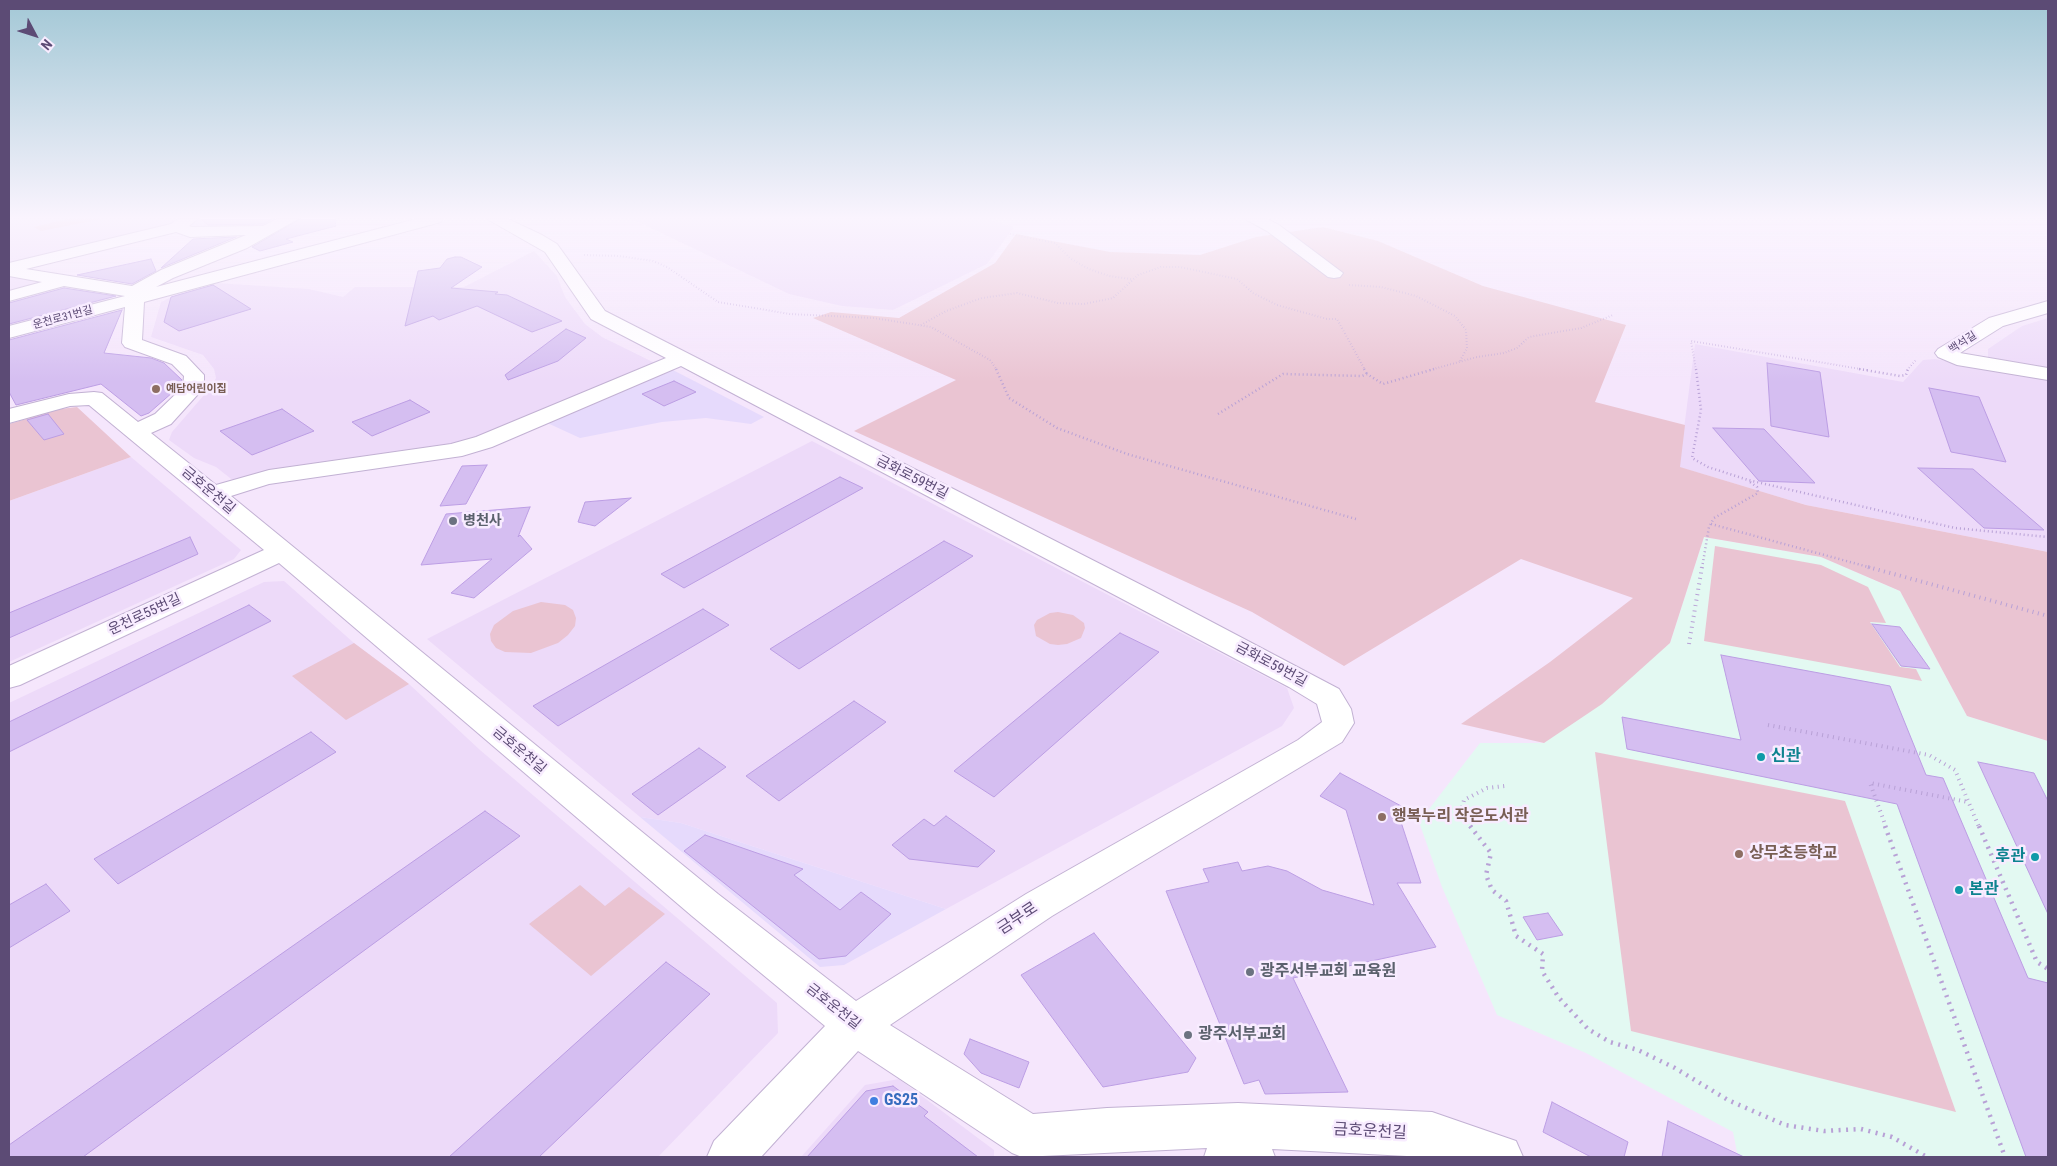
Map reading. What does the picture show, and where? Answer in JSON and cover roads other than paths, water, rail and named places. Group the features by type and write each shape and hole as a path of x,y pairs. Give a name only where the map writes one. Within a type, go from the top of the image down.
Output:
{"street":[{"path":"18,273 135,295 168,273"},
{"name":"운천로31번길","path":"9,332 135,295 220,273"},
{"name":"금화로59번길","path":"569,273 598,315 1137,593 1300,680 1328,696 1336,709 1338,723"},
{"path":"9,296 64,281"},
{"path":"135,295 132,343 179,360 194,375 193,388 163,419 136,431"},
{"name":"백석길","path":"2048,307 1996,322 1945,353 1957,359 2048,374"},
{"path":"213,494 247,482 269,477 454,451 484,442 681,359"},
{"name":"금호운천길","path":"9,416 69,400 94,398 213,494 697,899 854,1024 1024,1147 1107,1130 1239,1147 1432,1135 1500,1157"},
{"name":"운천로55번길","path":"9,678 281,552"},
{"name":"금부로","path":"730,1157 854,1024 1039,905 1310,748 1331,734 1338,723"}],"place":[{"name":"예담어린이집","path":"156,389"},
{"name":"병천사","path":"453,521"},
{"name":"신관","path":"1761,757"},
{"name":"행복누리 작은도서관","path":"1382,817"},
{"name":"상무초등학교","path":"1739,854"},
{"name":"후관","path":"2035,857"},
{"name":"본관","path":"1959,890"},
{"name":"광주서부교회 교육원","path":"1250,972"},
{"name":"광주서부교회","path":"1188,1035"},
{"name":"GS25","path":"874,1101"}]}
